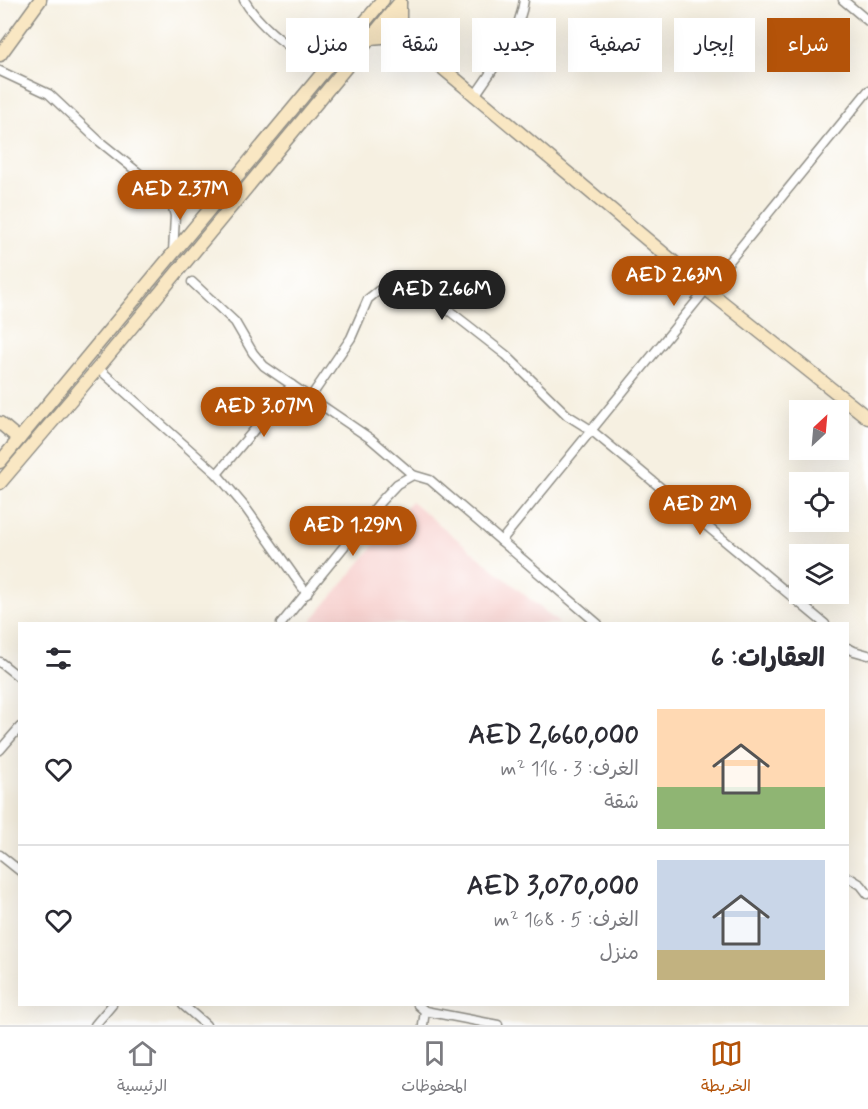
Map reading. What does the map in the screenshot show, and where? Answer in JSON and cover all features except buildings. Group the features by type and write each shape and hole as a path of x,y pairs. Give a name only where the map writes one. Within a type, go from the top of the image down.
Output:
{"main road":[{"path":"0,55 40,0"},
{"path":"400,18 401,1"},
{"path":"0,483 401,1"},
{"path":"364,18 377,2"},
{"path":"371,38 381,37"},
{"path":"0,462 322,72"},
{"path":"445,72 706,289 864,415 868,426"},
{"path":"0,423 19,439"}],"street":[{"path":"244,0 259,21 286,43"},
{"path":"474,97 504,50 519,20 524,0"},
{"path":"843,0 868,21"},
{"path":"0,71 49,94 99,141 165,194 175,216 173,252"},
{"path":"501,541 868,91"},
{"path":"192,282 235,322 253,353 264,366 371,439 413,475 430,480 595,622"},
{"path":"310,398 351,338 361,311 368,300 378,291 394,284 414,285 506,355 561,409 591,430 823,622"},
{"path":"98,368 217,474 245,507 307,594"},
{"path":"217,474 292,385"},
{"path":"283,622 381,501 397,484 413,475"},
{"path":"849,648 868,655"},
{"path":"0,662 18,676"},
{"path":"0,750 18,729"},
{"path":"0,855 18,869"},
{"path":"849,879 861,885 868,894"},
{"path":"95,1025 111,1006"},
{"path":"184,1006 206,1025"},
{"path":"423,1025 421,1008 498,1025"}],"shaded area":[{"path":"411,501 558,622 311,622"}]}
